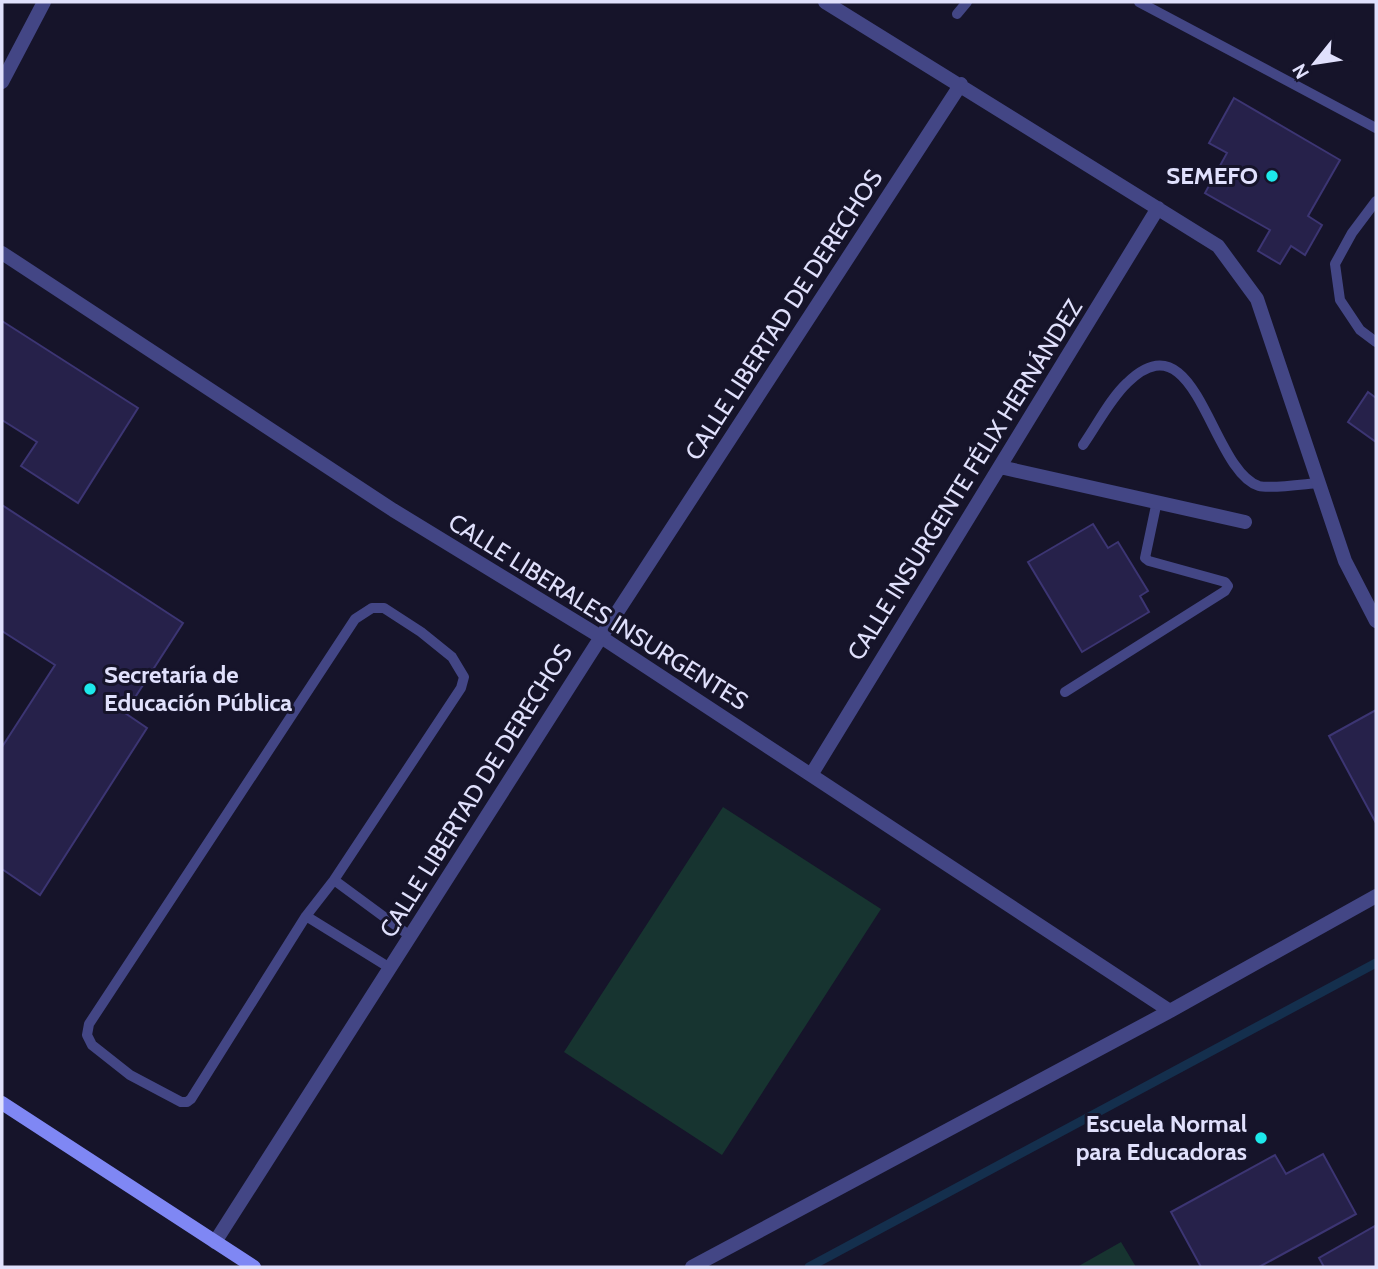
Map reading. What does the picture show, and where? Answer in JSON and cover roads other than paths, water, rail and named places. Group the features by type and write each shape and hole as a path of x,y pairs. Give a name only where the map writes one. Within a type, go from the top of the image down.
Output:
{"street":[{"path":"2,82 44,2"},
{"path":"825,2 1218,246 1257,299 1345,561 1376,621"},
{"name":"CALLE LIBERTAD DE DERECHOS","path":"215,1242 601,637 961,84"},
{"name":"CALLE INSURGENTE FÉLIX HERNÁNDEZ","path":"811,775 1158,208"},
{"name":"CALLE LIBERALES INSURGENTES","path":"2,253 393,510 601,637 1170,1011"},
{"path":"1000,467 1245,522"},
{"path":"692,1267 1170,1011 1376,896"},
{"path":"2,1103 254,1267"}],"lane":[{"path":"957,14 967,2"},
{"path":"1139,2 1376,128"},
{"path":"1376,201 1352,233 1335,264 1340,300 1360,330 1376,342"},
{"path":"1083,445 1125,384 1143,370 1161,365 1179,372 1192,386 1242,477 1260,486 1318,483"},
{"path":"1065,692 1225,591 1228,586 1224,582 1145,558 1157,501"},
{"path":"372,608 384,608 421,632 452,657 464,677 461,688 334,880 306,916 187,1102 181,1102 130,1075 92,1045 87,1035 89,1024 355,619 372,608"},
{"path":"334,880 410,936"},
{"path":"306,916 390,968"}],"waterway":[{"path":"809,1267 1376,963"}],"place":[{"name":"SEMEFO","path":"1272,176"},
{"name":"Secretaría de Educación Pública","path":"90,689"},
{"name":"Escuela Normal para Educadoras","path":"1261,1138"}]}
